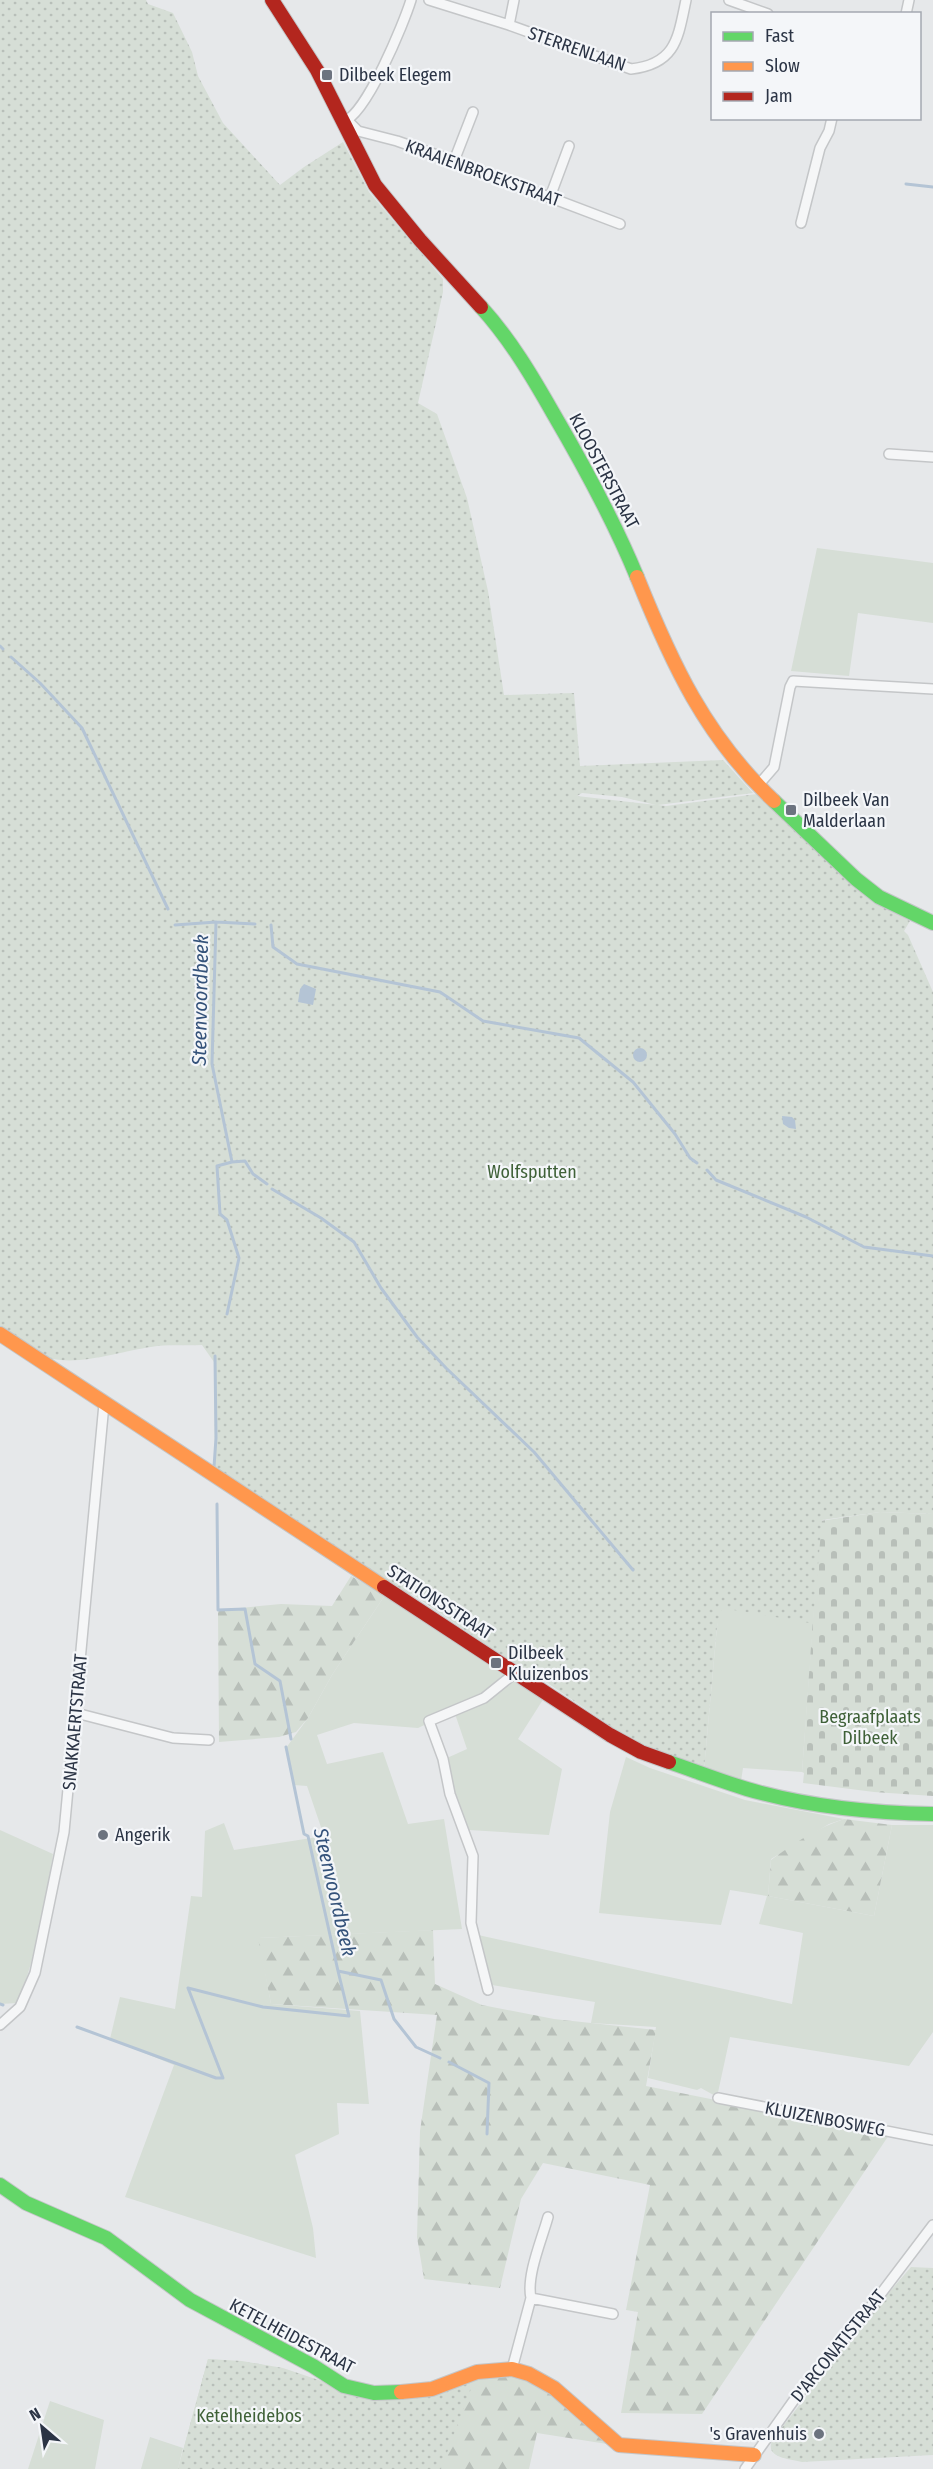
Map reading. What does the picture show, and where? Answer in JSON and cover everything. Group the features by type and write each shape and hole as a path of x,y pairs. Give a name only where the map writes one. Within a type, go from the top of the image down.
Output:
{"street":[{"name":"KLOOSTERSTRAAT","path":"272,0 317,70 346,121 375,185 420,240 494,321 525,365 578,456 632,565 685,686 716,737 760,789 856,879 879,897 933,923"},
{"path":"346,121 360,108 397,41 411,0"},
{"name":"STERRENLAAN","path":"429,0 509,25 631,69 648,67 666,56 678,41 686,0"},
{"path":"509,25 514,0"},
{"path":"729,0 762,12"},
{"path":"454,161 473,111"},
{"path":"801,223 819,148 829,131 832,120"},
{"name":"KRAAIENBROEKSTRAAT","path":"346,121 358,131 397,141 454,161 620,224"},
{"path":"550,197 569,146"},
{"path":"889,454 933,457"},
{"path":"760,789 761,782 774,766 793,681 933,689"},
{"name":"STATIONSSTRAAT","path":"0,1334 625,1744 678,1766 748,1789 878,1813 933,1814"},
{"name":"SNAKKAERTSTRAAT","path":"0,2025 20,2007 35,1973 64,1832 104,1404"},
{"path":"488,1990 471,1923 473,1856 450,1794 443,1759 429,1721 484,1698 515,1673"},
{"path":"76,1713 173,1738 209,1740"},
{"name":"KLUIZENBOSWEG","path":"717,2098 933,2140"},
{"name":"KETELHEIDESTRAAT","path":"0,2185 26,2202 106,2238 190,2300 313,2366 344,2386 374,2393 408,2392 432,2389 477,2372 512,2369 529,2374 554,2388 619,2445 735,2451 754,2455"},
{"path":"512,2369 531,2298 531,2278 548,2217"},
{"name":"D'ARCONATISTRAAT","path":"745,2469 799,2393 870,2308 933,2225"},
{"path":"531,2298 613,2314"}],"green space":[{"name":"Wolfsputten","path":"0,0 146,0 148,4 173,13 192,52 198,76 223,123 280,185 343,142 369,192 443,279 443,292 418,403 437,414 467,498 488,591 504,695 574,693 580,766 723,760 753,793 658,805 666,806 757,794 875,903 910,921 904,931 908,935 933,992 933,1514 880,1512 822,1520 814,1611 811,1611 810,1623 722,1608 717,1626 704,1769 627,1741 605,1722 540,1678 538,1680 412,1594 409,1595 215,1468 214,1362 202,1345 157,1346 93,1358 63,1360 38,1353 39,1350 0,1326","holes":["582,793 622,797 656,805 577,796"]},
{"path":"817,548 933,563 933,623 858,613 849,676 791,671"},
{"name":"Begraafplaats Dilbeek","path":"880,1512 933,1514 933,1796 874,1792 803,1783 820,1521"},
{"path":"351,1576 385,1595 332,1675 308,1718 296,1732 279,1737 219,1742 218,1610 281,1604 332,1606"},
{"path":"385,1595 544,1698 518,1739 562,1769 549,1835 469,1830 453,1793 447,1758 467,1749 454,1711 418,1728 354,1723 317,1735 327,1764 383,1752 408,1824 444,1819 462,1929 259,1938 271,2004 360,2011 369,2104 337,2103 339,2134 295,2155 313,2228 316,2258 125,2197 174,2065 110,2039 120,1997 175,2009 191,1896 202,1897 205,1831 224,1823 234,1850 324,1836 307,1786 294,1785 286,1748 308,1718 332,1675"},
{"path":"719,1605 814,1611 802,1772 743,1768 741,1781 704,1769"},
{"path":"626,1757 650,1768 745,1800 844,1819 829,1824 771,1859 768,1896 874,1916 892,1825 933,1825 933,2032 909,2066 730,2037 717,2097 701,2088 697,2090 648,2078 656,2027 591,2023 595,2002 492,1985 478,1935 792,2004 803,1933 759,1924 767,1896 730,1890 721,1925 599,1913 610,1812"},
{"path":"844,1819 892,1825 874,1916 768,1896 771,1860 806,1836"},
{"path":"0,1830 53,1854 39,1930 18,2003 0,2004"},
{"path":"433,1930 435,1984 482,2005 554,2019 656,2030 646,2086 889,2135 702,2414 621,2413 638,2312 626,2310 650,2185 543,2163 521,2199 500,2288 424,2279 417,2237 420,2131 437,2015 271,2004 258,1938"},
{"path":"911,2267 933,2268 933,2455 802,2462 774,2454 771,2450 773,2439 867,2318"},
{"name":"Ketelheidebos","path":"208,2359 260,2364 358,2398 500,2374 528,2379 570,2408 607,2444 537,2433 529,2469 178,2469"},
{"name":"Ketelheidebos","path":"208,2359 242,2361 283,2368 363,2395 475,2378 441,2469 178,2469"},
{"path":"50,2401 104,2420 95,2469 28,2469"},
{"path":"150,2437 183,2448 178,2469 141,2469"}],"water":[{"path":"304,984 316,989 313,1005 298,1002 300,989"},
{"path":"637,1048 643,1048 647,1055 643,1062 637,1062 633,1058 633,1052"},
{"path":"782,1116 792,1117 795,1120 796,1129 783,1124"}],"waterway":[{"path":"906,184 933,187"},
{"name":"Steenvoordbeek","path":"0,646 3,649"},
{"name":"Steenvoordbeek","path":"11,657 40,683 82,728 168,909"},
{"path":"216,922 255,924"},
{"name":"Steenvoordbeek","path":"175,925 216,922 212,1064 232,1162 217,1166 220,1214 227,1220 239,1258 227,1314"},
{"path":"271,925 273,947 297,964 440,992 483,1021 579,1038 633,1082 675,1134 690,1158 697,1163"},
{"path":"232,1162 245,1161 253,1174 267,1184"},
{"path":"707,1170 716,1180 806,1217 864,1247 933,1256"},
{"path":"272,1189 321,1218 354,1242 381,1288 417,1337 534,1452 633,1570"},
{"name":"Steenvoordbeek","path":"214,1467 215,1356"},
{"name":"Steenvoordbeek","path":"217,1504 218,1610 245,1609 255,1664 280,1681 291,1739"},
{"name":"Steenvoordbeek","path":"286,1747 304,1834 308,1836 338,1971 381,1980 394,2019 416,2047 440,2058"},
{"path":"77,2027 216,2078 223,2078 188,1988 263,2007 349,2016 338,1971"},
{"name":"Steenvoordbeek","path":"449,2062 489,2083 487,2134"}],"traffic: fast":[{"path":"481,307 511,345 545,399 598,494 637,577"},
{"path":"774,801 856,879 879,897 933,923"},
{"path":"669,1762 747,1789 792,1800 863,1810 933,1814"},
{"path":"0,2185 26,2203 106,2238 190,2300 313,2366 344,2386 374,2393 401,2392"}],"traffic: slow":[{"path":"637,577 663,640 693,697 728,751 774,801"},
{"path":"0,1334 384,1587"},
{"path":"401,2392 432,2389 477,2372 512,2369 529,2374 554,2388 619,2445 754,2455"}],"traffic: jam":[{"path":"272,0 317,70 375,185 420,240 481,307"},
{"path":"384,1587 610,1735 641,1752 669,1762"}],"place":[{"name":"Dilbeek Elegem","path":"327,75"},
{"name":"Dilbeek Van Malderlaan","path":"791,810"},
{"name":"Dilbeek Kluizenbos","path":"496,1663"},
{"name":"Angerik","path":"103,1835"},
{"name":"'s Gravenhuis","path":"819,2434"}]}
